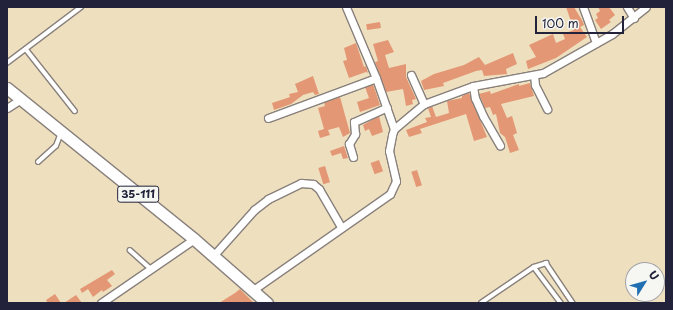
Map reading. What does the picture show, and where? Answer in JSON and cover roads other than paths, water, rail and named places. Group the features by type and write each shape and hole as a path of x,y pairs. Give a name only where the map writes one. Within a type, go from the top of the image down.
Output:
{"main road":[{"name":"35-111","path":"7,88 194,239 267,303"}],"street":[{"path":"253,290 393,190 396,180 389,151 394,129 376,78 347,7"},
{"path":"583,7 596,43"},
{"path":"627,7 634,18"},
{"path":"394,129 424,104 473,86 534,75 555,68 634,18 646,7"},
{"path":"411,75 424,104"},
{"path":"534,75 535,85 547,109"},
{"path":"268,118 376,78"},
{"path":"473,86 481,110 500,145"},
{"path":"7,108 21,99"},
{"path":"353,157 349,144 356,134 354,122 386,107"},
{"path":"213,256 254,210 268,199 301,183 313,184 319,189 341,227"},
{"path":"101,303 194,239"}],"lane":[{"path":"7,63 81,7"},
{"path":"26,49 75,111"},
{"path":"38,162 56,146 62,132"},
{"path":"130,250 151,269"},
{"path":"481,303 534,267 546,263 574,303"},
{"path":"534,267 561,303"}]}
